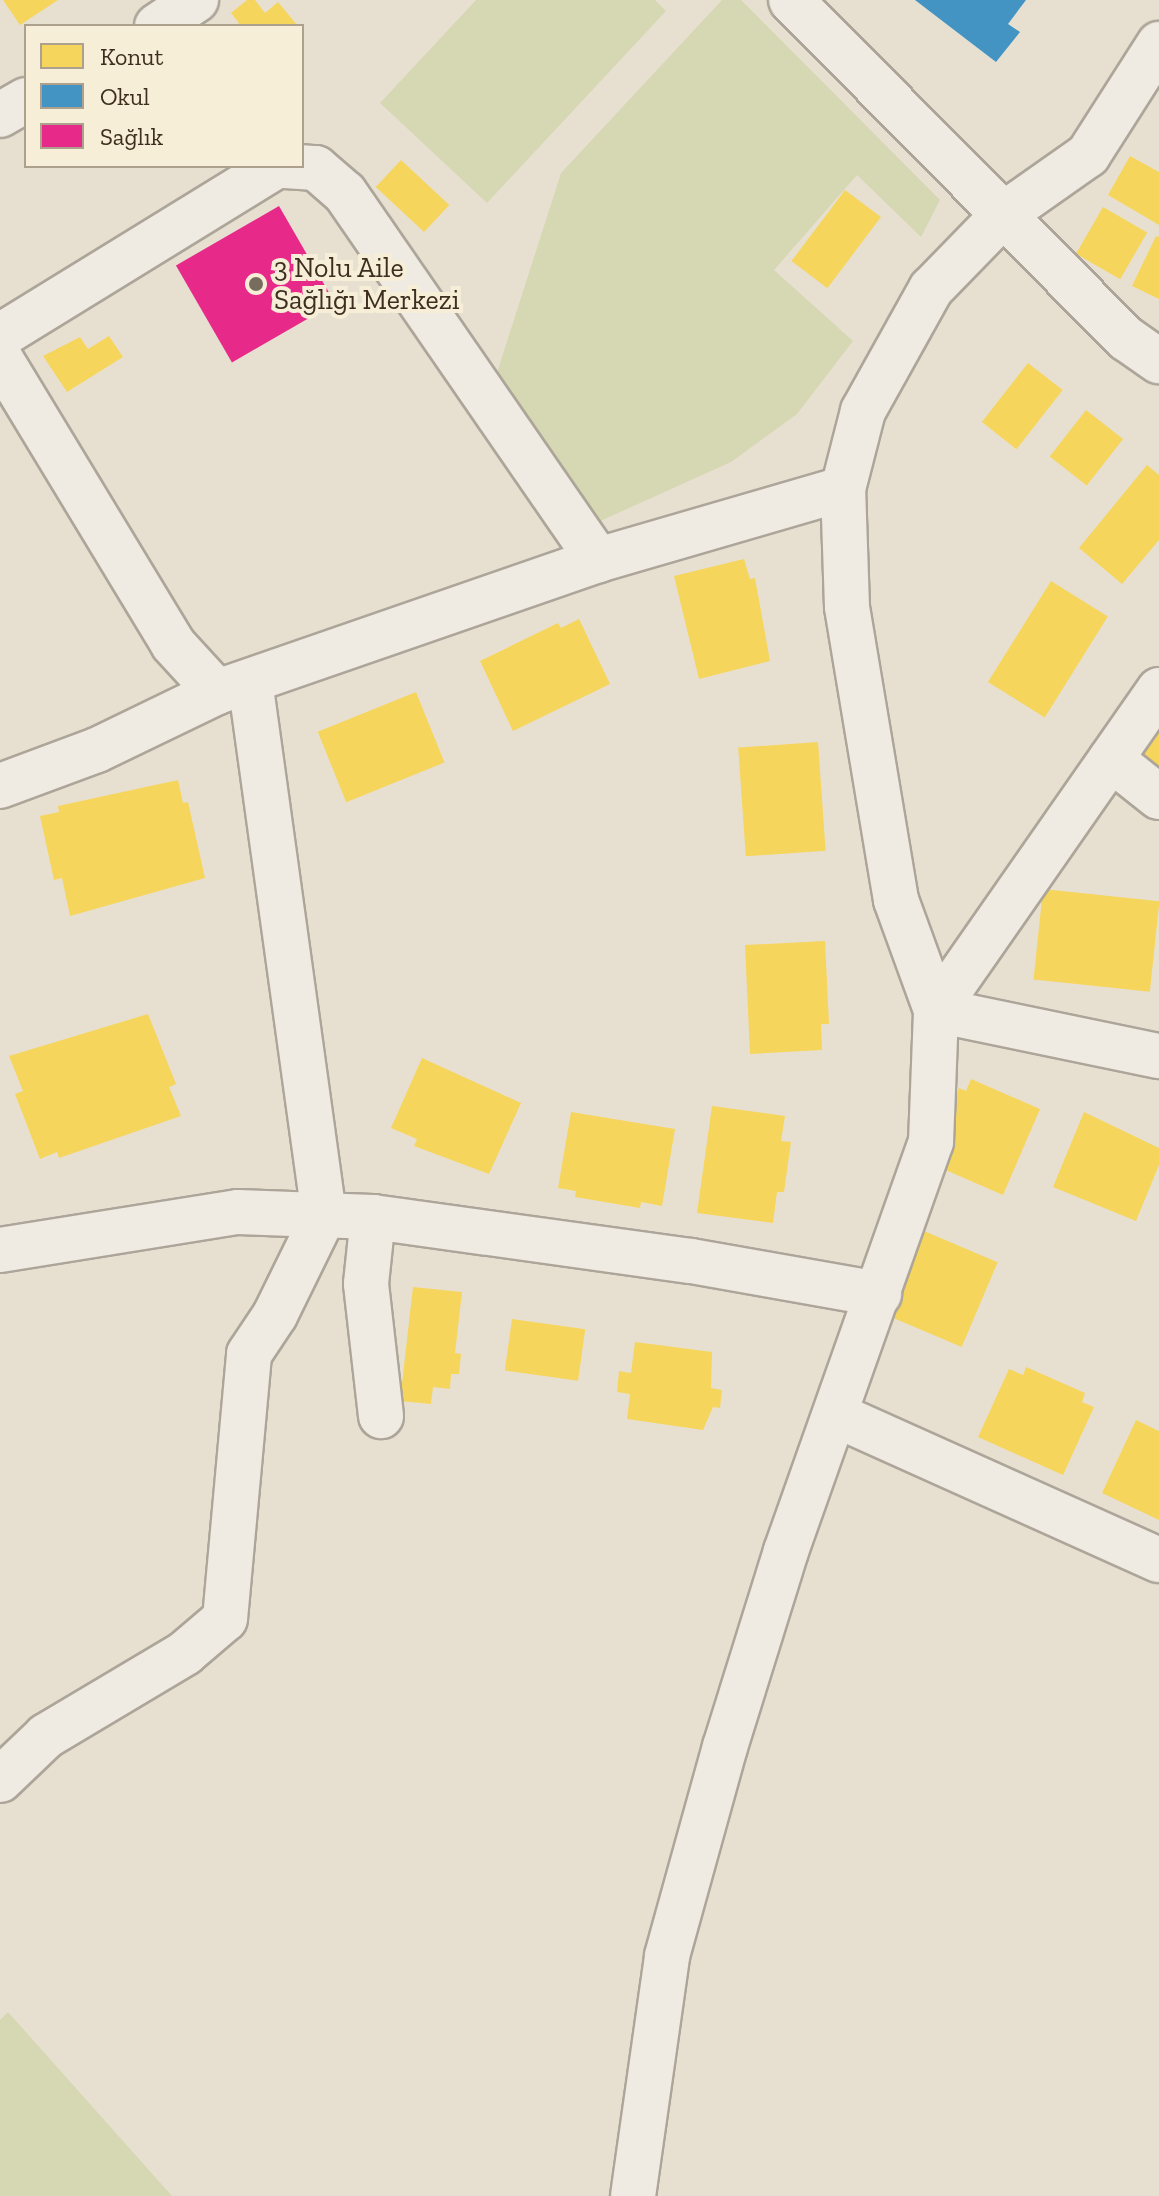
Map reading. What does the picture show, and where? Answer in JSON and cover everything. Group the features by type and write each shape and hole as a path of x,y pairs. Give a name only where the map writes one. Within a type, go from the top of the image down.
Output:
{"street":[{"path":"791,0 1127,339 1159,361"},
{"path":"633,2196 667,1956 782,1566 931,1142 936,1010 896,900 847,607 843,489 863,411 931,289 1004,214 1088,155 1159,44"},
{"path":"0,115 24,101"},
{"path":"304,167 316,168 345,193 598,560"},
{"path":"0,336 273,168"},
{"path":"0,358 173,644 233,686 324,1215 275,1315 249,1354 225,1619 185,1653 46,1736 0,1780"},
{"path":"0,786 97,750 233,686 598,560 843,489"},
{"path":"936,1010 1159,690"},
{"path":"1111,759 1159,797"},
{"path":"936,1010 1159,1056"},
{"path":"0,1250 238,1212 373,1217 691,1261 879,1294"},
{"path":"373,1217 366,1284 381,1416"},
{"path":"836,1415 1159,1560"}],"green space":[{"path":"476,0 655,0 666,11 487,203 380,103"},
{"path":"722,0 741,0 940,200 921,237 857,175 774,270 853,341 797,414 731,462 587,527 494,382 561,173"},
{"path":"8,2012 172,2196 0,2196 0,2020"}],"building: Konut":[{"path":"3,0 58,0 20,25"},
{"path":"247,0 255,0 265,13 278,2 296,24 238,24 231,13"},
{"path":"1130,156 1159,172 1159,225 1108,195"},
{"path":"401,160 449,205 424,232 376,187"},
{"path":"845,190 881,217 827,288 791,261"},
{"path":"1103,207 1147,232 1120,279 1076,254"},
{"path":"1156,236 1159,237 1159,299 1132,286"},
{"path":"109,336 123,357 67,392 43,356 80,337 88,349"},
{"path":"1028,363 1063,390 1016,449 982,422"},
{"path":"1086,410 1123,439 1087,485 1050,456"},
{"path":"1147,465 1159,475 1159,540 1122,584 1079,548"},
{"path":"744,559 750,579 755,578 770,661 699,679 674,576"},
{"path":"1051,581 1108,617 1045,717 988,682"},
{"path":"579,619 610,684 513,731 480,661 558,623 561,628"},
{"path":"416,692 444,762 346,802 318,732"},
{"path":"1159,723 1159,780 1131,758"},
{"path":"818,742 826,851 746,856 738,748"},
{"path":"178,780 183,803 188,802 205,878 70,916 62,878 54,880 40,816 59,812 58,806"},
{"path":"1043,889 1159,901 1150,992 1033,980"},
{"path":"825,941 829,1024 821,1024 822,1050 750,1054 745,945"},
{"path":"148,1014 176,1084 169,1087 181,1116 59,1158 57,1152 40,1159 15,1094 23,1091 9,1056"},
{"path":"422,1058 521,1103 489,1174 414,1146 417,1139 391,1128"},
{"path":"971,1079 1040,1109 1003,1195 934,1165 933,1149 959,1088 966,1091"},
{"path":"712,1106 785,1116 781,1141 791,1142 784,1192 777,1192 773,1223 697,1213"},
{"path":"571,1112 675,1129 662,1206 641,1202 640,1208 575,1197 576,1191 558,1188"},
{"path":"1084,1112 1159,1148 1159,1165 1136,1221 1053,1187"},
{"path":"924,1231 998,1262 962,1347 888,1316"},
{"path":"413,1287 462,1292 455,1353 461,1354 459,1374 451,1374 450,1389 433,1387 431,1404 400,1401"},
{"path":"512,1319 585,1329 578,1381 505,1370"},
{"path":"635,1342 712,1352 711,1388 722,1390 720,1408 713,1407 703,1430 627,1419 630,1394 617,1392 619,1371 631,1373"},
{"path":"1026,1367 1085,1393 1082,1402 1094,1407 1063,1475 978,1437 1009,1369 1023,1375"},
{"path":"1136,1420 1159,1431 1159,1520 1102,1493"}],"building: Okul":[{"path":"915,0 1026,0 1008,24 1020,32 996,62"}],"building: Sağlık":[{"name":"3 Nolu Aile Sağlığı Merkezi","path":"279,206 335,303 232,362 176,266"}],"place":[{"name":"3 Nolu Aile Sağlığı Merkezi","path":"256,284"}]}
